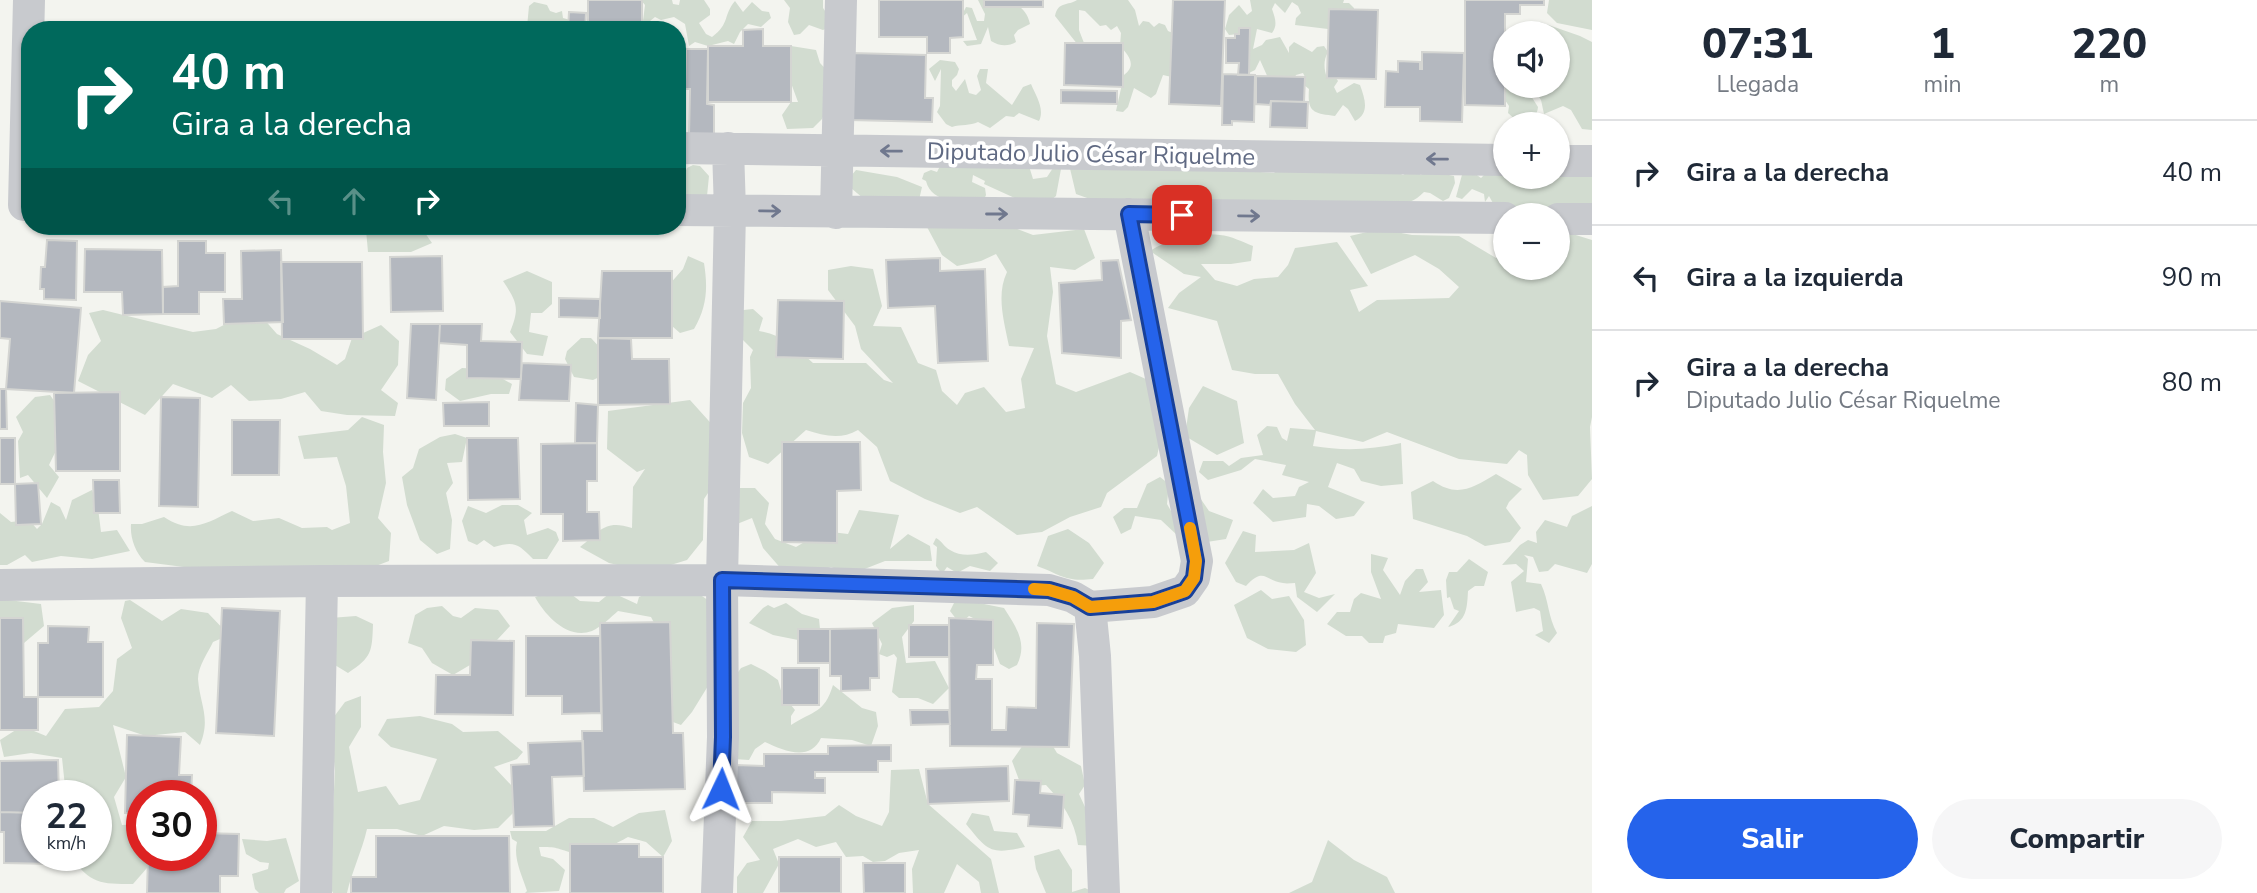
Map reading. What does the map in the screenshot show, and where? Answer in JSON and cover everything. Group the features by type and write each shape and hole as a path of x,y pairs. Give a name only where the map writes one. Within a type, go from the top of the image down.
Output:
{"street":[{"path":"27,21 29,0"},
{"path":"836,213 841,0"},
{"path":"18,206 21,100"},
{"name":"Diputado Julio César Riquelme","path":"686,148 1493,160"},
{"path":"717,893 723,737 722,580 730,211 728,148"},
{"path":"1570,161 1592,161"},
{"path":"686,210 1493,218"},
{"path":"0,585 722,580 1049,590 1073,597 1090,607 1153,602 1185,591 1194,578 1196,561 1129,214"},
{"path":"1570,219 1592,219"},
{"path":"316,893 322,581"},
{"path":"1090,607 1095,656 1104,893"}],"shaded area":[{"path":"641,0 672,0 673,4 679,5 680,0 704,0 710,9 710,15 699,23 706,34 712,37 722,28 735,1 743,12 752,2 762,11 769,12 771,18 761,27 748,24 734,44 728,41 708,46 695,42 689,46 686,21 674,17 661,20 655,17 650,21 643,21 645,5"},
{"path":"784,0 823,0 823,8 835,25 823,30 809,25 800,34 794,35 788,22 790,8"},
{"path":"978,0 1012,3 1023,10 1030,24 1018,30 1014,35 1016,42 1013,44 1004,45 991,41 988,27 981,44 967,46 963,41 977,40 967,13 960,19 966,7 972,8 977,21 984,21 985,14"},
{"path":"1077,0 1128,0 1135,10 1139,26 1143,21 1154,27 1159,23 1165,25 1168,31 1175,34 1176,78 1163,75 1156,94 1151,98 1134,88 1128,107 1123,112 1116,111 1124,75 1131,64 1120,46 1121,33 1117,26 1111,30 1106,25 1100,26 1085,11 1079,10 1079,30 1084,43 1078,45 1055,16 1058,8"},
{"path":"1250,0 1344,0 1343,3 1349,3 1354,8 1353,22 1349,27 1328,29 1295,25 1296,18 1301,13 1298,6 1292,2 1285,13 1275,3 1272,9 1274,30 1272,33 1257,29 1253,49 1266,40 1280,37 1289,53 1289,47 1294,42 1312,52 1317,47 1324,46 1328,52 1325,62 1326,75 1327,78 1334,75 1338,81 1334,87 1337,93 1354,83 1360,85 1365,105 1360,118 1355,121 1343,105 1335,116 1313,110 1309,103 1309,89 1304,85 1303,73 1296,75 1293,81 1269,80 1260,60 1255,70 1249,73 1239,34 1229,35 1225,29 1229,15 1239,5 1247,15 1252,11"},
{"path":"1549,0 1592,0 1592,30 1570,26 1570,21 1555,21 1547,13"},
{"path":"534,2 547,5 550,11 562,11 563,18 570,21 528,21 529,6"},
{"path":"1570,32 1592,42 1592,130 1582,129 1571,110 1563,106 1544,112 1540,98 1570,98"},
{"path":"791,46 816,50 820,63 838,82 822,119 813,128 787,129 782,115 791,102 798,102 791,83"},
{"path":"940,60 955,62 959,69 952,80 956,91 965,79 969,93 976,95 981,90 977,76 980,69 988,69 986,83 1012,105 1023,87 1031,84 1040,107 1039,121 1019,113 1014,117 1006,116 990,128 978,122 952,127 946,124 937,112 940,106 941,69 935,81 929,69"},
{"path":"1532,98 1538,107 1537,112 1508,112 1509,106 1505,100"},
{"path":"1493,149 1493,189 1570,189 1570,163 1592,157 1592,212 1570,214 1570,203 1493,203 1489,196 1485,202 1484,194 1472,189 1462,199 1456,197 1463,171 1470,170 1481,178 1486,173 1483,159"},
{"path":"1068,160 1274,173 1279,168 1397,172 1403,175 1416,171 1421,175 1425,170 1454,176 1455,183 1449,198 1443,201 1424,192 1416,199 1401,204 1370,201 1185,202 1173,189 1175,201 1101,203 1076,194"},
{"path":"1055,165 1061,169 1056,196 1044,206 1028,204 984,184 985,181 973,175 972,182 985,188 983,202 941,198 929,189 926,181 922,179 924,173 931,170 937,172 940,166 1029,166 1033,179 1047,177"},
{"path":"700,166 709,176 707,196 686,199 687,168"},
{"path":"856,170 897,177 922,187 919,200 882,214 845,183"},
{"path":"1007,225 1033,235 1084,229 1095,258 1075,270 1050,267 1053,292 1047,336 1056,384 1076,392 1130,372 1155,383 1167,411 1157,456 1107,493 1101,507 1070,517 1042,532 1017,535 977,507 960,513 890,481 877,447 858,430 832,436 806,430 768,464 749,457 742,433 743,403 751,388 750,357 753,350 743,340 735,340 734,311 753,309 763,318 759,331 789,342 813,363 866,363 884,380 893,383 861,349 855,326 828,290 828,270 851,266 873,269 882,306 873,326 901,327 918,363 936,370 942,391 957,405 965,393 984,387 1006,412 1025,408 1021,379 1034,348 1009,346 1001,299 1007,272 996,254 981,261 957,266 942,255 927,227"},
{"path":"1380,229 1412,235 1459,236 1493,256 1493,280 1570,280 1570,233 1592,240 1592,479 1578,496 1543,500 1528,475 1527,455 1519,450 1507,464 1459,459 1387,432 1363,442 1316,431 1313,446 1357,449 1401,443 1403,484 1381,486 1361,481 1354,469 1337,463 1328,487 1365,502 1354,516 1336,519 1319,506 1307,504 1306,517 1273,522 1253,503 1263,489 1273,498 1295,496 1299,487 1309,482 1282,475 1286,465 1255,459 1241,470 1208,480 1199,472 1203,461 1223,461 1229,466 1241,458 1263,455 1257,435 1267,426 1277,427 1282,438 1287,441 1290,428 1315,430 1295,404 1278,374 1232,370 1217,321 1168,308 1179,293 1201,277 1184,274 1150,251 1175,240 1202,235 1220,235 1241,241 1253,246 1251,261 1201,264 1215,280 1237,286 1254,279 1278,277 1288,265 1295,248 1337,242 1368,286 1350,290 1359,312 1377,300 1449,298 1459,287 1439,269 1415,255 1371,274 1350,236"},
{"path":"366,235 426,235 432,243 411,252 368,252"},
{"path":"688,256 704,263 705,297 702,313 694,329 680,333 672,326 668,286 683,269"},
{"path":"527,271 552,282 552,304 542,313 531,313 529,332 548,336 543,356 527,354 510,332 516,305 503,281"},
{"path":"255,309 277,334 337,365 345,359 352,338 381,325 399,341 398,365 381,390 398,403 395,416 347,415 321,411 305,392 281,399 249,401 231,385 212,398 173,384 145,415 78,381 88,355 101,341 89,313 103,310 193,332 216,329"},
{"path":"581,338 591,338 603,351 608,373 593,380 574,377 565,359 567,351"},
{"path":"462,368 485,369 512,384 509,394 491,394 460,401 445,390 446,379"},
{"path":"1203,386 1237,401 1244,443 1217,455 1185,436 1189,408"},
{"path":"50,395 62,415 64,430 49,465 59,477 47,498 28,475 20,478 18,441 23,432 16,417 35,397"},
{"path":"690,400 717,430 714,484 704,499 703,540 687,560 648,572 609,563 580,547 603,528 615,525 632,528 633,487 645,469 637,472 607,449 608,411"},
{"path":"362,417 384,425 386,483 378,518 391,533 389,561 360,572 207,570 145,562 138,554 132,540 131,524 142,524 164,517 191,526 206,523 232,511 253,521 279,518 302,528 327,527 332,530 350,523 346,486 337,457 304,459 298,436 348,430"},
{"path":"455,434 467,438 462,462 447,463 453,483 446,493 452,520 450,549 437,554 420,540 407,505 402,477 413,468 419,449 440,437"},
{"path":"1496,474 1522,489 1506,508 1521,528 1510,542 1485,546 1467,536 1413,519 1411,492 1433,481 1450,489 1465,489"},
{"path":"1160,477 1169,484 1167,504 1175,518 1196,492 1209,511 1233,520 1226,539 1194,544 1178,536 1161,520 1135,516 1131,529 1121,534 1113,517 1124,508 1137,508 1147,484"},
{"path":"734,488 755,488 769,503 765,524 775,539 796,547 823,531 848,534 859,510 899,515 890,549 908,534 930,546 932,561 885,561 862,570 841,571 831,567 820,571 783,571 763,548 752,518 737,524"},
{"path":"92,490 101,532 117,530 130,551 92,559 61,556 32,562 25,555 7,565 0,565 0,513 11,522 29,520 37,529 42,524 51,502 60,507 66,520 72,500"},
{"path":"502,505 518,505 532,513 524,520 527,535 548,528 556,532 559,540 547,559 533,559 516,545 494,547 484,540 477,545 468,541 462,521 468,506 486,513"},
{"path":"1592,506 1592,564 1587,573 1555,564 1548,571 1539,572 1533,557 1524,555 1528,559 1526,582 1541,584 1557,633 1549,643 1535,635 1543,631 1540,611 1534,608 1516,612 1511,582 1524,571 1516,564 1502,565 1520,545 1528,540 1537,543 1536,532 1545,520 1567,527 1572,516"},
{"path":"1068,529 1089,543 1104,563 1093,579 1069,579 1037,566 1048,536"},
{"path":"1243,531 1256,535 1255,552 1294,550 1309,543 1316,573 1304,592 1319,598 1335,594 1317,612 1297,597 1295,583 1283,583 1264,576 1257,577 1246,586 1236,582 1225,563"},
{"path":"936,538 954,552 968,555 986,552 998,563 990,571 970,566 957,573 947,567 942,574 936,566 937,547 933,544"},
{"path":"1371,554 1388,558 1383,570 1400,595 1405,581 1416,569 1423,569 1428,582 1419,592 1441,590 1444,615 1434,628 1398,624 1396,633 1385,636 1383,643 1369,643 1362,636 1346,636 1327,624 1337,612 1350,612 1354,599 1361,593 1381,599 1371,572"},
{"path":"1469,559 1488,572 1484,586 1475,586 1468,591 1462,618 1448,627 1459,611 1454,609 1450,597 1447,598 1446,580 1449,572 1457,572"},
{"path":"686,585 715,605 708,686 681,725 665,719 664,642 651,617 618,611 592,631 574,632 551,618 535,597 550,592 571,594 580,601 599,602 611,592 637,604 639,597 659,588"},
{"path":"1261,590 1272,599 1289,596 1304,620 1306,645 1296,652 1268,649 1247,638 1234,605"},
{"path":"971,595 979,603 1004,608 1021,642 1017,665 1009,669 1000,664 985,624 969,616 960,624 950,611 954,603"},
{"path":"0,599 41,604 44,626 24,643 0,637"},
{"path":"130,600 162,621 181,609 208,613 229,635 213,642 200,669 198,679 205,727 200,745 185,732 146,736 113,725 126,777 114,797 122,825 126,825 126,871 144,871 133,884 112,884 90,877 83,871 112,871 112,780 64,780 62,758 31,753 4,757 0,740 22,726 46,736 65,709 99,707 113,691 117,659 132,648 121,618 125,601"},
{"path":"786,603 802,614 819,619 820,629 809,645 773,635 749,623 768,605 774,608"},
{"path":"914,605 914,621 902,637 906,663 935,661 949,688 933,704 918,698 899,698 892,692 897,658 894,654 887,657 879,654 882,644 872,623 892,608"},
{"path":"442,606 453,616 461,618 475,608 498,610 510,626 497,640 476,650 470,665 453,675 432,663 422,648 408,643 415,615 427,608"},
{"path":"356,616 373,624 372,641 366,658 348,673 325,659 330,618"},
{"path":"751,664 778,680 782,694 795,710 791,716 791,725 822,706 833,685 862,708 876,712 878,726 871,746 852,740 821,738 810,750 796,752 765,742 755,749 749,760 734,759 731,682 741,668"},
{"path":"361,696 361,727 349,747 358,792 386,786 399,805 420,800 437,759 391,747 378,735 387,719 420,716 452,724 463,732 498,731 523,752 517,759 494,767 512,786 513,813 498,828 474,830 444,826 422,836 397,829 367,829 347,893 333,893 329,885 335,771 330,722 345,702"},
{"path":"1048,738 1057,753 1081,766 1085,785 1079,794 1085,807 1094,846 1078,845 1067,812 1046,785 1031,786 1019,780 1012,761 1023,745"},
{"path":"919,769 928,804 991,859 999,893 981,893 979,882 957,864 944,893 913,893 912,869 919,850 899,853 885,861 873,862 863,856 846,857 836,842 816,847 798,839 773,849 779,864 763,893 737,893 737,877 747,863 760,860 743,837 752,821 825,816 839,805 856,816 882,826 889,812 891,770"},
{"path":"665,810 672,841 663,857 646,842 628,837 586,854 539,847 541,856 553,859 565,870 559,891 525,893 527,891 517,860 517,842 512,839 510,831 546,831 569,818 594,818 613,827 639,813"},
{"path":"972,813 989,816 994,831 1017,833 1025,847 1004,851 991,849 966,824"},
{"path":"286,838 299,881 284,893 259,893 255,889 252,874 268,869 269,863 260,862 246,854 242,839 267,841"},
{"path":"1328,840 1354,860 1387,877 1395,893 1289,893 1312,882"},
{"path":"1059,849 1072,870 1072,892 1085,888 1096,893 1046,893 1036,869 1034,856"}],"building":[{"path":"588,0 642,0 642,21 588,21"},
{"path":"879,0 963,0 963,37 950,38 950,53 927,53 927,37 879,37"},
{"path":"984,0 1043,0 1043,7 984,7"},
{"path":"1173,0 1225,0 1221,106 1169,104"},
{"path":"1465,0 1544,0 1544,5 1520,5 1520,14 1505,14 1505,21 1493,21 1493,98 1505,98 1505,106 1465,105"},
{"path":"1329,9 1378,10 1376,79 1327,78"},
{"path":"569,12 586,13 586,21 568,21"},
{"path":"1239,28 1250,28 1249,75 1238,75 1239,63 1226,63 1226,38 1235,38 1235,34 1239,34"},
{"path":"763,29 763,46 791,46 791,102 708,102 708,46 743,46 743,30"},
{"path":"1065,43 1123,43 1123,87 1064,85"},
{"path":"686,49 708,49 707,104 714,105 714,137 689,137 690,89 686,89"},
{"path":"1422,52 1464,53 1462,122 1420,121 1420,107 1385,107 1386,71 1398,72 1398,61 1420,62 1422,69"},
{"path":"852,53 926,55 925,98 933,98 932,122 850,120"},
{"path":"1223,74 1255,75 1254,122 1232,121 1232,125 1222,125"},
{"path":"1256,76 1305,77 1304,102 1271,101 1270,105 1256,104"},
{"path":"1061,90 1117,91 1117,104 1061,103"},
{"path":"1271,101 1308,102 1307,128 1270,127"},
{"path":"47,240 77,241 76,300 44,299 44,289 40,289 41,267 45,267"},
{"path":"178,241 206,241 206,253 225,253 225,292 199,292 199,314 163,314 163,287 178,286"},
{"path":"85,249 162,250 163,314 123,315 122,292 84,292"},
{"path":"281,250 283,322 224,324 223,299 242,299 241,251"},
{"path":"442,256 443,311 391,312 390,257"},
{"path":"940,258 940,271 985,269 988,361 938,363 935,306 888,308 886,260"},
{"path":"1118,260 1131,320 1121,321 1121,358 1062,353 1059,283 1102,280 1101,261"},
{"path":"281,262 362,262 363,339 282,339"},
{"path":"602,271 672,271 672,338 598,338"},
{"path":"559,298 600,299 600,318 559,317"},
{"path":"778,300 844,301 843,359 776,357"},
{"path":"0,301 81,308 74,393 6,389 10,339 0,338"},
{"path":"411,324 440,324 436,400 407,398"},
{"path":"440,324 482,324 481,341 522,342 521,379 467,378 467,345 439,343"},
{"path":"598,338 631,339 632,359 669,359 670,404 598,405"},
{"path":"522,363 571,365 569,401 519,400"},
{"path":"0,389 6,389 7,429 0,429"},
{"path":"120,392 120,471 56,471 54,393"},
{"path":"161,397 200,398 198,507 159,506"},
{"path":"489,402 489,426 444,426 443,403"},
{"path":"576,403 598,405 597,443 575,443"},
{"path":"232,420 280,420 279,475 232,475"},
{"path":"0,438 15,438 15,484 0,484"},
{"path":"467,438 518,438 520,499 468,500"},
{"path":"782,442 860,442 861,490 837,491 837,543 782,542"},
{"path":"597,443 597,481 587,481 587,512 599,512 600,540 563,541 563,514 541,514 541,444"},
{"path":"93,480 119,480 120,513 94,513"},
{"path":"38,483 41,524 16,525 15,484"},
{"path":"222,608 280,611 274,736 216,733"},
{"path":"0,618 23,618 24,697 38,697 38,730 0,730"},
{"path":"949,618 993,620 993,665 977,665 976,679 992,679 992,730 1006,730 1007,707 1036,708 1037,623 1074,624 1069,747 950,746"},
{"path":"670,622 673,733 683,733 685,789 584,791 582,731 602,731 600,623"},
{"path":"909,625 949,625 949,657 909,657"},
{"path":"48,626 89,627 88,642 103,642 103,697 38,697 38,643 48,643"},
{"path":"878,628 879,678 870,678 870,690 841,691 841,676 830,676 830,629"},
{"path":"798,629 830,629 830,663 798,663"},
{"path":"526,636 600,636 601,713 562,714 562,696 526,696"},
{"path":"471,640 514,641 513,715 435,714 436,675 470,675"},
{"path":"782,668 819,668 819,705 782,705"},
{"path":"910,710 949,710 950,724 911,725"},
{"path":"127,735 181,737 179,775 192,775 192,780 126,780 125,813"},
{"path":"583,741 584,776 552,777 554,826 514,827 511,765 529,764 528,743"},
{"path":"891,745 891,761 878,761 878,772 815,772 815,778 825,778 825,793 772,792 772,803 735,803 736,765 764,766 764,754 828,754 828,746"},
{"path":"58,760 59,780 21,780 21,813 0,812 0,761"},
{"path":"1008,766 1009,801 928,804 926,769"},
{"path":"1015,780 1041,781 1040,793 1064,795 1062,828 1028,826 1029,815 1013,814"},
{"path":"0,812 21,813 21,863 4,863 4,832 0,832"},
{"path":"217,833 239,834 238,876 220,876 220,893 147,893 148,871 217,871"},
{"path":"376,836 509,836 510,893 351,893 351,877 376,877"},
{"path":"570,844 639,844 639,857 663,857 663,893 570,893"},
{"path":"779,857 841,857 841,893 779,893"},
{"path":"863,863 905,863 905,893 864,893"}],"slow traffic":[{"path":"1034,589 1073,597 1090,607 1153,602 1185,591 1194,578 1196,561 1190,528"}],"route":[{"path":"721,789 722,580 1049,590 1073,597 1090,607 1153,602 1185,591 1194,578 1196,561 1129,214 1182,215"}]}
